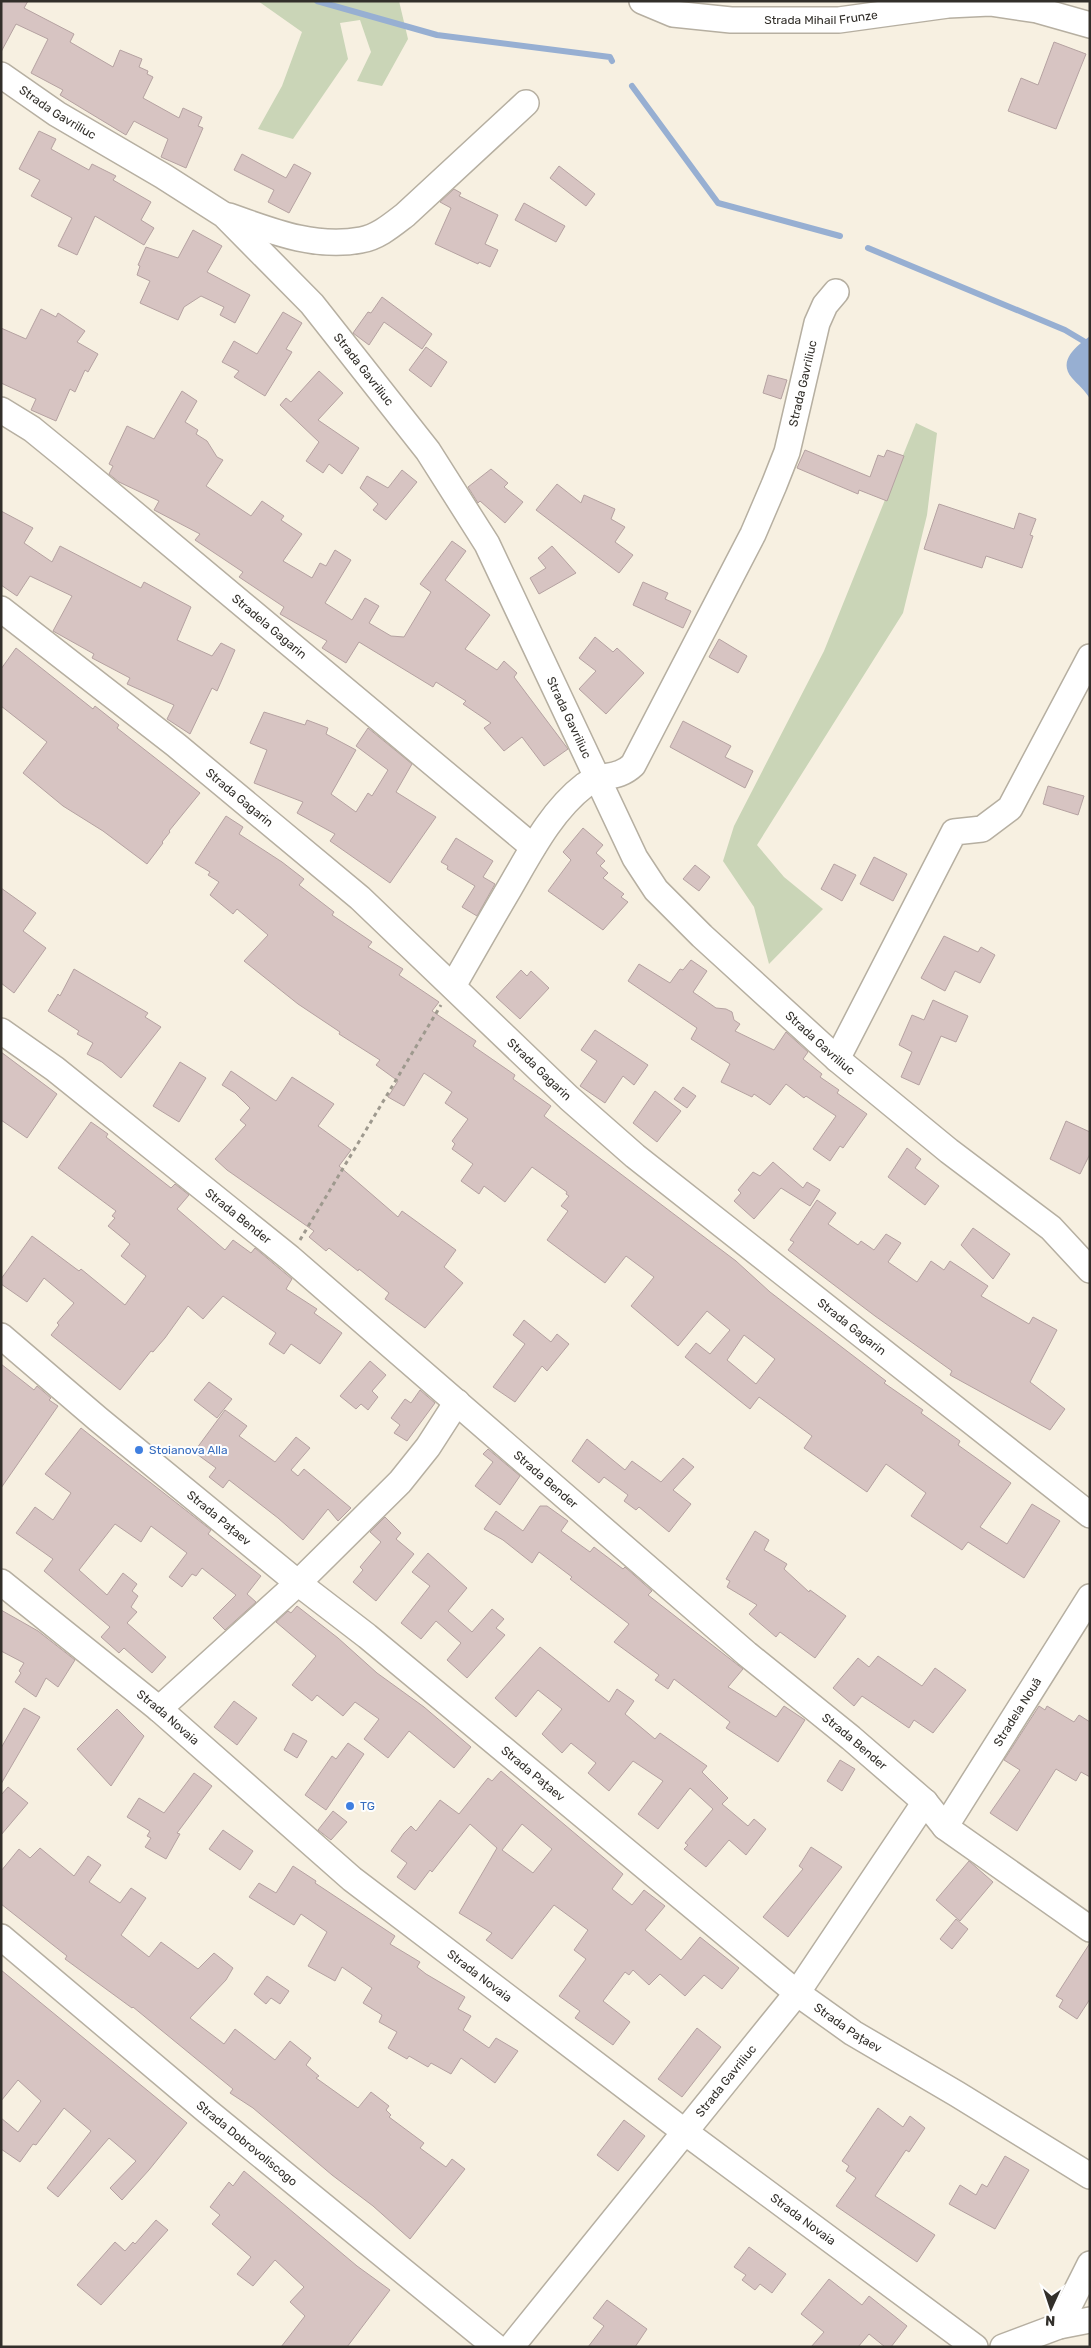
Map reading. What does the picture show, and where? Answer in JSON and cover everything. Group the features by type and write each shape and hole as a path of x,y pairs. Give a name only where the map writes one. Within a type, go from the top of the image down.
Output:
{"street":[{"name":"Strada Mihail Frunze","path":"642,1 673,14 731,20 839,20 948,5 992,2 1037,10 1090,25"},
{"path":"922,1 948,5"},
{"name":"Strada Gavriliuc","path":"1,75 57,114 163,176 224,215 312,304 428,451 487,544 635,858 656,890 702,936 837,1059 949,1151 1051,1228 1090,1270"},
{"path":"224,215 278,233 323,242 362,240 386,230 405,215 526,103"},
{"name":"Strada Gavriliuc","path":"598,778 624,773 633,765 753,534 787,452 817,323 825,306 836,292"},
{"name":"Stradela Gagarin","path":"1,410 32,430 70,460 533,847"},
{"name":"Strada Gagarin","path":"1,609 168,739 360,898 569,1098 635,1156 1090,1515"},
{"path":"837,1059 954,832 982,829 1010,808 1090,657"},
{"path":"453,986 533,847 556,815 575,794 586,784 598,778"},
{"name":"Strada Bender","path":"1,1031 55,1069 290,1258 747,1654 851,1738 925,1802 945,1827 1090,1929"},
{"name":"Strada Pațaev","path":"1,1336 98,1419 298,1583 367,1636 797,1993 869,2042 1090,2176"},
{"path":"159,1709 298,1583 400,1482 428,1446 457,1402"},
{"name":"Strada Novaia","path":"1,1582 159,1709 352,1879 684,2132 975,2347"},
{"name":"Stradela Nouă","path":"945,1827 1090,1597"},
{"name":"Strada Gavriliuc","path":"511,2347 797,1993 925,1802"},
{"name":"Strada Dobrovoliscogo","path":"1,1937 215,2117 496,2347"},
{"path":"1059,2326 1090,2264"},
{"path":"1003,2347 1059,2326 1090,2320"}],"path":[{"path":"290,1258 453,986"}],"green space":[{"path":"258,1 399,1 408,39 382,86 357,81 371,52 360,20 340,23 348,59 293,139 258,129 282,86 302,32"},
{"path":"916,423 937,433 927,515 903,613 757,845 784,877 823,909 769,964 754,907 723,861 734,826 824,651"}],"water":[{"path":"1090,336 1090,399 1072,378 1067,365 1070,354"}],"building":[{"path":"1,1 28,1 24,8 74,34 70,42 113,67 120,50 142,59 139,67 148,71 147,74 153,77 143,98 179,118 183,108 202,117 198,126 203,128 186,168 161,157 168,139 134,121 126,135 60,95 63,90 31,73 48,39 16,24 1,52"},
{"path":"1054,42 1086,54 1056,129 1008,111 1021,78 1038,85"},
{"path":"39,131 56,139 51,149 89,170 92,164 116,176 113,180 151,202 141,220 154,228 144,245 95,216 77,255 58,246 72,218 31,196 40,180 19,169"},
{"path":"242,154 286,178 294,164 311,173 289,213 268,202 274,190 234,170"},
{"path":"559,166 595,194 586,206 550,178"},
{"path":"454,189 461,193 459,196 498,215 485,244 498,250 490,267 479,262 478,264 435,244 451,208 440,202"},
{"path":"524,203 565,226 556,242 515,220"},
{"path":"193,230 222,246 207,272 250,295 235,323 220,315 224,307 201,296 184,307 178,320 140,303 150,281 137,275 140,266 138,265 146,247 178,258"},
{"path":"382,297 432,334 422,349 384,322 369,345 353,333"},
{"path":"41,309 56,317 58,313 85,331 77,342 98,354 88,372 85,370 75,392 70,389 56,421 31,410 36,399 1,383 1,328 26,339"},
{"path":"283,312 302,323 286,349 292,352 265,396 234,377 239,371 222,362 234,341 257,354"},
{"path":"426,347 447,362 431,387 409,370"},
{"path":"319,371 343,393 318,420 359,448 342,474 329,464 323,473 306,461 319,442 280,405 286,398 291,402"},
{"path":"768,375 787,380 781,399 763,393"},
{"path":"182,391 197,401 185,422 198,430 196,434 207,441 217,457 223,460 206,486 251,516 262,501 284,516 281,520 302,534 283,561 312,578 320,563 326,566 335,550 351,560 325,603 352,620 365,598 379,606 369,623 391,636 404,637 431,592 420,584 452,541 466,551 445,580 490,615 465,649 497,670 504,661 517,673 514,677 568,749 544,766 522,737 504,751 484,728 491,723 463,704 466,701 436,682 433,687 359,642 346,663 322,648 327,641 280,614 284,607 239,577 243,572 195,540 200,534 154,510 159,501 119,482 109,474 113,466 109,464 127,426 154,439"},
{"path":"805,450 870,477 878,455 884,457 887,450 904,456 887,501 859,490 858,494 797,468"},
{"path":"491,469 508,483 504,487 523,502 505,523 480,501 478,503 468,487"},
{"path":"402,470 417,482 386,520 373,510 378,504 360,488 367,476 388,488"},
{"path":"557,484 581,503 584,495 615,509 611,519 625,527 615,542 633,555 619,573 536,510"},
{"path":"939,504 1014,529 1019,513 1036,519 1030,535 1033,536 1022,568 986,556 982,568 924,549"},
{"path":"1,511 33,528 24,543 52,562 60,546 141,588 144,582 191,607 177,640 212,656 221,643 235,650 217,691 212,688 190,734 167,719 174,705 127,684 130,678 92,658 94,654 53,631 72,596 30,576 17,596 1,585"},
{"path":"552,546 576,573 539,594 530,578 546,568 538,558"},
{"path":"643,582 668,593 665,599 691,611 683,628 633,605"},
{"path":"595,637 613,652 617,648 644,673 606,714 579,689 596,671 579,658"},
{"path":"719,639 747,656 738,673 709,657"},
{"path":"16,648 93,709 95,706 119,725 117,728 200,793 169,831 163,843 147,864 103,831 63,806 23,773 47,742 1,706 1,669"},
{"path":"264,712 305,725 307,720 328,728 326,734 356,750 331,794 356,812 368,793 372,796 388,770 356,746 368,728 412,764 396,792 436,817 390,883 330,841 335,834 297,813 303,802 254,783 267,750 250,743"},
{"path":"683,721 731,746 725,757 753,771 745,788 670,747"},
{"path":"1048,786 1084,796 1078,815 1043,804"},
{"path":"226,816 243,827 239,834 304,879 299,885 334,912 332,915 372,942 368,947 403,969 399,975 439,1002 432,1011 476,1041 473,1046 515,1075 513,1079 551,1106 544,1116 736,1261 770,1292 886,1381 884,1383 923,1410 921,1413 960,1441 958,1445 1011,1483 980,1527 1007,1544 1032,1504 1060,1521 1024,1578 968,1542 962,1550 911,1516 926,1493 886,1464 867,1492 804,1448 812,1436 759,1397 750,1409 685,1357 696,1343 710,1354 730,1330 707,1311 678,1346 631,1306 654,1277 626,1256 605,1283 547,1240 568,1211 561,1206 569,1196 566,1194 567,1192 532,1167 505,1202 484,1186 479,1194 461,1181 473,1164 452,1149 455,1144 452,1141 468,1119 445,1103 452,1092 424,1073 404,1106 388,1097 398,1081 376,1065 380,1060 339,1034 340,1032 298,1004 244,961 268,935 237,909 233,914 210,895 219,882 208,875 210,872 195,863","holes":["744,1335 775,1359 756,1384 727,1360"]},
{"path":"583,828 603,845 596,853 605,861 600,866 608,873 603,878 624,894 621,897 628,902 603,930 548,891 571,860 563,852"},
{"path":"456,838 493,861 483,877 495,884 477,916 462,907 475,886 447,869 448,866 441,862"},
{"path":"874,857 907,874 893,901 860,884"},
{"path":"834,864 856,875 842,901 821,889"},
{"path":"695,865 710,877 699,891 683,879"},
{"path":"1,888 36,913 23,931 46,948 14,993 1,983"},
{"path":"944,936 978,952 981,947 995,955 980,983 955,971 945,991 921,978"},
{"path":"691,960 707,971 693,992 716,1008 732,1012 734,1020 740,1024 735,1031 774,1050 786,1032 808,1052 803,1059 822,1074 820,1077 839,1090 837,1093 867,1114 843,1148 840,1146 830,1161 813,1149 836,1116 806,1096 804,1098 786,1084 770,1105 754,1094 752,1097 721,1082 730,1064 691,1039 697,1028 628,981 639,964 670,983 680,969 683,970"},
{"path":"74,969 148,1013 145,1017 161,1027 121,1078 102,1062 87,1054 93,1043 77,1034 79,1031 48,1011 58,994 60,996"},
{"path":"521,970 527,976 531,971 549,988 520,1019 496,997"},
{"path":"933,1000 968,1016 956,1042 941,1036 919,1085 901,1077 912,1052 899,1045 912,1015 924,1020"},
{"path":"595,1030 648,1065 634,1085 623,1076 605,1103 580,1086 597,1061 581,1050"},
{"path":"1,1052 57,1094 27,1138 1,1120"},
{"path":"180,1062 206,1078 179,1122 153,1106"},
{"path":"231,1071 276,1101 292,1077 334,1104 318,1126 351,1150 339,1166 398,1217 402,1211 456,1250 444,1267 463,1283 425,1328 385,1299 389,1293 359,1269 358,1271 329,1248 326,1251 309,1237 314,1231 227,1170 215,1159 246,1125 240,1120 250,1108 235,1093 222,1085"},
{"path":"683,1087 696,1096 687,1108 674,1099"},
{"path":"655,1091 681,1111 657,1142 633,1123"},
{"path":"1066,1121 1090,1132 1090,1154 1080,1174 1050,1159"},
{"path":"91,1122 108,1134 106,1137 171,1188 175,1184 189,1195 177,1209 225,1250 233,1240 251,1253 255,1248 292,1279 286,1289 317,1309 314,1313 342,1333 320,1364 291,1344 284,1354 269,1344 276,1333 223,1296 203,1319 188,1306 165,1338 153,1352 151,1351 120,1390 51,1335 59,1325 57,1323 74,1303 44,1278 27,1302 1,1284 1,1279 32,1236 79,1271 81,1269 125,1305 146,1276 121,1256 130,1244 108,1226 115,1218 112,1216 116,1211 58,1168"},
{"path":"907,1148 921,1159 915,1168 939,1186 925,1205 888,1177"},
{"path":"773,1162 803,1188 807,1182 820,1190 810,1206 781,1188 754,1219 734,1201 741,1193 738,1190 753,1172 760,1176"},
{"path":"817,1200 836,1213 828,1224 858,1245 861,1241 874,1250 886,1234 901,1243 888,1262 917,1282 931,1261 944,1270 950,1261 988,1286 981,1296 1029,1324 1033,1317 1057,1330 1030,1382 1065,1409 1050,1430 950,1375 952,1371 788,1250 794,1242 790,1240"},
{"path":"973,1228 1010,1254 993,1279 961,1245"},
{"path":"524,1320 551,1342 557,1334 569,1344 547,1371 542,1366 515,1402 493,1387 525,1344 513,1335"},
{"path":"370,1361 386,1375 372,1391 378,1397 368,1410 361,1404 356,1409 340,1396"},
{"path":"1,1364 34,1390 37,1386 51,1398 49,1400 58,1406 1,1488"},
{"path":"209,1382 232,1399 217,1418 194,1400"},
{"path":"420,1390 435,1403 407,1441 394,1433 400,1425 391,1418 405,1399 411,1403"},
{"path":"225,1410 247,1426 239,1436 275,1462 296,1437 310,1448 291,1470 298,1476 304,1469 351,1508 338,1521 328,1509 303,1540 229,1480 223,1488 209,1477 216,1468 194,1452"},
{"path":"81,1428 211,1530 208,1534 261,1576 247,1594 256,1602 225,1630 213,1618 236,1595 202,1568 196,1576 192,1574 182,1587 169,1577 187,1553 151,1526 141,1542 115,1524 79,1570 107,1595 123,1573 137,1584 132,1591 138,1596 131,1607 137,1612 127,1623 166,1657 152,1673 124,1648 119,1653 101,1637 110,1627 44,1571 53,1559 16,1533 35,1507 53,1520 71,1493 45,1474"},
{"path":"587,1439 625,1470 632,1461 661,1482 683,1458 694,1467 673,1490 691,1504 669,1532 639,1507 636,1510 624,1501 628,1495 604,1477 599,1483 572,1461"},
{"path":"488,1449 520,1476 500,1505 475,1486 493,1462 483,1454"},
{"path":"540,1506 547,1506 568,1521 561,1531 590,1552 594,1547 623,1569 625,1567 652,1591 648,1595 743,1669 728,1687 776,1717 784,1706 805,1720 778,1762 726,1728 730,1722 674,1679 668,1689 655,1680 659,1675 614,1642 629,1624 570,1579 572,1577 539,1552 532,1563 503,1540 484,1529 496,1511 523,1531"},
{"path":"385,1517 401,1533 396,1539 414,1554 376,1601 353,1582 363,1570 360,1567 381,1542 370,1532"},
{"path":"755,1531 769,1540 764,1550 787,1564 784,1569 809,1592 810,1590 846,1616 815,1658 780,1632 776,1637 749,1614 757,1605 727,1587 730,1581 726,1579"},
{"path":"428,1553 467,1588 448,1611 472,1632 492,1609 504,1619 496,1628 505,1635 467,1678 447,1660 461,1643 436,1621 421,1639 401,1623 430,1586 412,1572"},
{"path":"297,1606 338,1638 377,1673 424,1707 471,1747 454,1768 409,1731 388,1758 364,1739 379,1719 355,1702 343,1716 317,1695 312,1701 292,1685 316,1656 276,1622 288,1611 291,1613"},
{"path":"1,1610 38,1631 75,1660 58,1687 46,1678 36,1697 15,1682 21,1673 19,1671 24,1663 1,1651"},
{"path":"540,1647 609,1702 617,1689 634,1701 625,1714 655,1739 660,1733 707,1766 702,1772 728,1798 722,1804 748,1826 754,1819 766,1829 746,1855 729,1840 706,1867 684,1849 688,1845 685,1843 713,1809 690,1788 658,1829 638,1814 663,1781 633,1761 609,1791 588,1773 596,1763 571,1743 562,1753 542,1734 562,1709 538,1690 516,1717 495,1698"},
{"path":"878,1656 922,1686 935,1668 966,1690 933,1733 914,1720 909,1728 862,1696 854,1706 833,1688 858,1658 869,1667"},
{"path":"234,1701 257,1718 237,1745 214,1727"},
{"path":"1039,1706 1045,1710 1047,1706 1074,1722 1079,1715 1090,1722 1090,1777 1081,1772 1076,1781 1056,1769 1017,1831 990,1813 1020,1770 1004,1760"},
{"path":"24,1708 40,1717 1,1784 1,1748"},
{"path":"117,1709 144,1736 111,1786 77,1749"},
{"path":"293,1733 307,1741 297,1758 284,1750"},
{"path":"348,1743 364,1754 326,1810 305,1795 332,1756 336,1759"},
{"path":"840,1760 855,1769 842,1791 827,1781"},
{"path":"501,1771 623,1874 612,1889 632,1905 644,1890 665,1906 645,1930 681,1960 700,1937 739,1968 722,1989 704,1975 685,1996 660,1974 649,1985 633,1970 629,1975 625,1972 603,2001 630,2022 613,2045 575,2018 580,2011 559,1996 586,1959 574,1950 588,1930 554,1905 512,1959 486,1940 492,1933 459,1913 497,1848 470,1824 432,1872 430,1870 415,1890 397,1877 407,1863 391,1851 404,1833 411,1826 416,1831 440,1800 459,1814 488,1778 492,1781","holes":["522,1824 552,1849 533,1873 502,1850"]},
{"path":"194,1773 212,1786 177,1833 180,1834 166,1859 145,1847 151,1838 147,1836 150,1831 127,1817 139,1798 164,1813"},
{"path":"8,1787 28,1803 1,1835 1,1795"},
{"path":"333,1811 347,1822 331,1840 318,1830"},
{"path":"223,1830 253,1851 240,1870 209,1849"},
{"path":"811,1847 842,1867 788,1937 763,1917 803,1869 799,1866"},
{"path":"40,1848 74,1876 88,1856 101,1865 89,1882 120,1903 131,1888 146,1898 121,1935 149,1957 161,1942 198,1969 214,1953 233,1968 226,1980 190,2018 224,2044 235,2029 275,2060 290,2041 311,2058 306,2065 319,2076 316,2078 358,2108 371,2092 389,2106 386,2110 391,2115 389,2117 424,2143 420,2148 446,2167 452,2159 465,2169 410,2239 373,2206 332,2175 253,2108 230,2093 233,2089 133,2007 65,1959 67,1956 1,1904 1,1871 19,1849 30,1858"},
{"path":"969,1861 993,1882 960,1921 936,1900"},
{"path":"293,1866 316,1881 315,1883 395,1936 390,1944 420,1962 417,1967 426,1974 465,1997 458,2009 471,2016 463,2030 489,2048 496,2038 518,2051 495,2083 461,2058 451,2074 431,2063 428,2067 409,2056 407,2059 388,2048 397,2032 379,2022 382,2015 363,2003 372,1988 342,1967 335,1981 308,1966 327,1932 301,1914 294,1925 249,1897 259,1883 276,1893"},
{"path":"956,1919 968,1929 952,1949 940,1939"},
{"path":"1090,1943 1090,1999 1077,2019 1059,2007 1063,2000 1056,1996"},
{"path":"1,1970 187,2123 122,2200 110,2188 136,2161 109,2138 58,2197 47,2188 91,2131 64,2108 36,2145 33,2144 20,2162 1,2149 1,2118 18,2132 41,2101 18,2080 1,2101"},
{"path":"267,1976 289,1991 280,2004 271,1998 266,2004 254,1994"},
{"path":"697,2028 721,2047 682,2097 658,2079"},
{"path":"878,2108 903,2127 910,2116 925,2128 909,2152 906,2150 875,2196 935,2235 917,2262 836,2206 856,2178 846,2171 849,2166 842,2161"},
{"path":"624,2120 645,2136 618,2171 597,2155"},
{"path":"1005,2156 1029,2170 995,2229 949,2204 960,2185 976,2195 982,2184 987,2187"},
{"path":"244,2171 357,2266 390,2290 347,2347 281,2347 305,2316 290,2302 304,2287 275,2260 253,2286 237,2274 251,2257 212,2224 220,2215 210,2207 229,2182 233,2186"},
{"path":"156,2220 168,2230 101,2305 77,2285 115,2242 125,2251 133,2242 135,2244"},
{"path":"749,2247 786,2274 772,2293 760,2284 755,2290 742,2280 746,2275 734,2267"},
{"path":"829,2279 862,2305 869,2296 907,2326 891,2347 885,2347 869,2334 858,2347 811,2347 824,2332 801,2314"},
{"path":"607,2300 647,2329 635,2347 588,2347 604,2326 593,2318"}],"waterway":[{"path":"317,1 437,35 610,57 612,61"},
{"path":"632,86 718,203 840,236"},
{"path":"868,248 1065,330 1090,345"}],"place":[{"name":"Stoianova Alla","path":"139,1450"},
{"name":"TG","path":"350,1806"}]}
